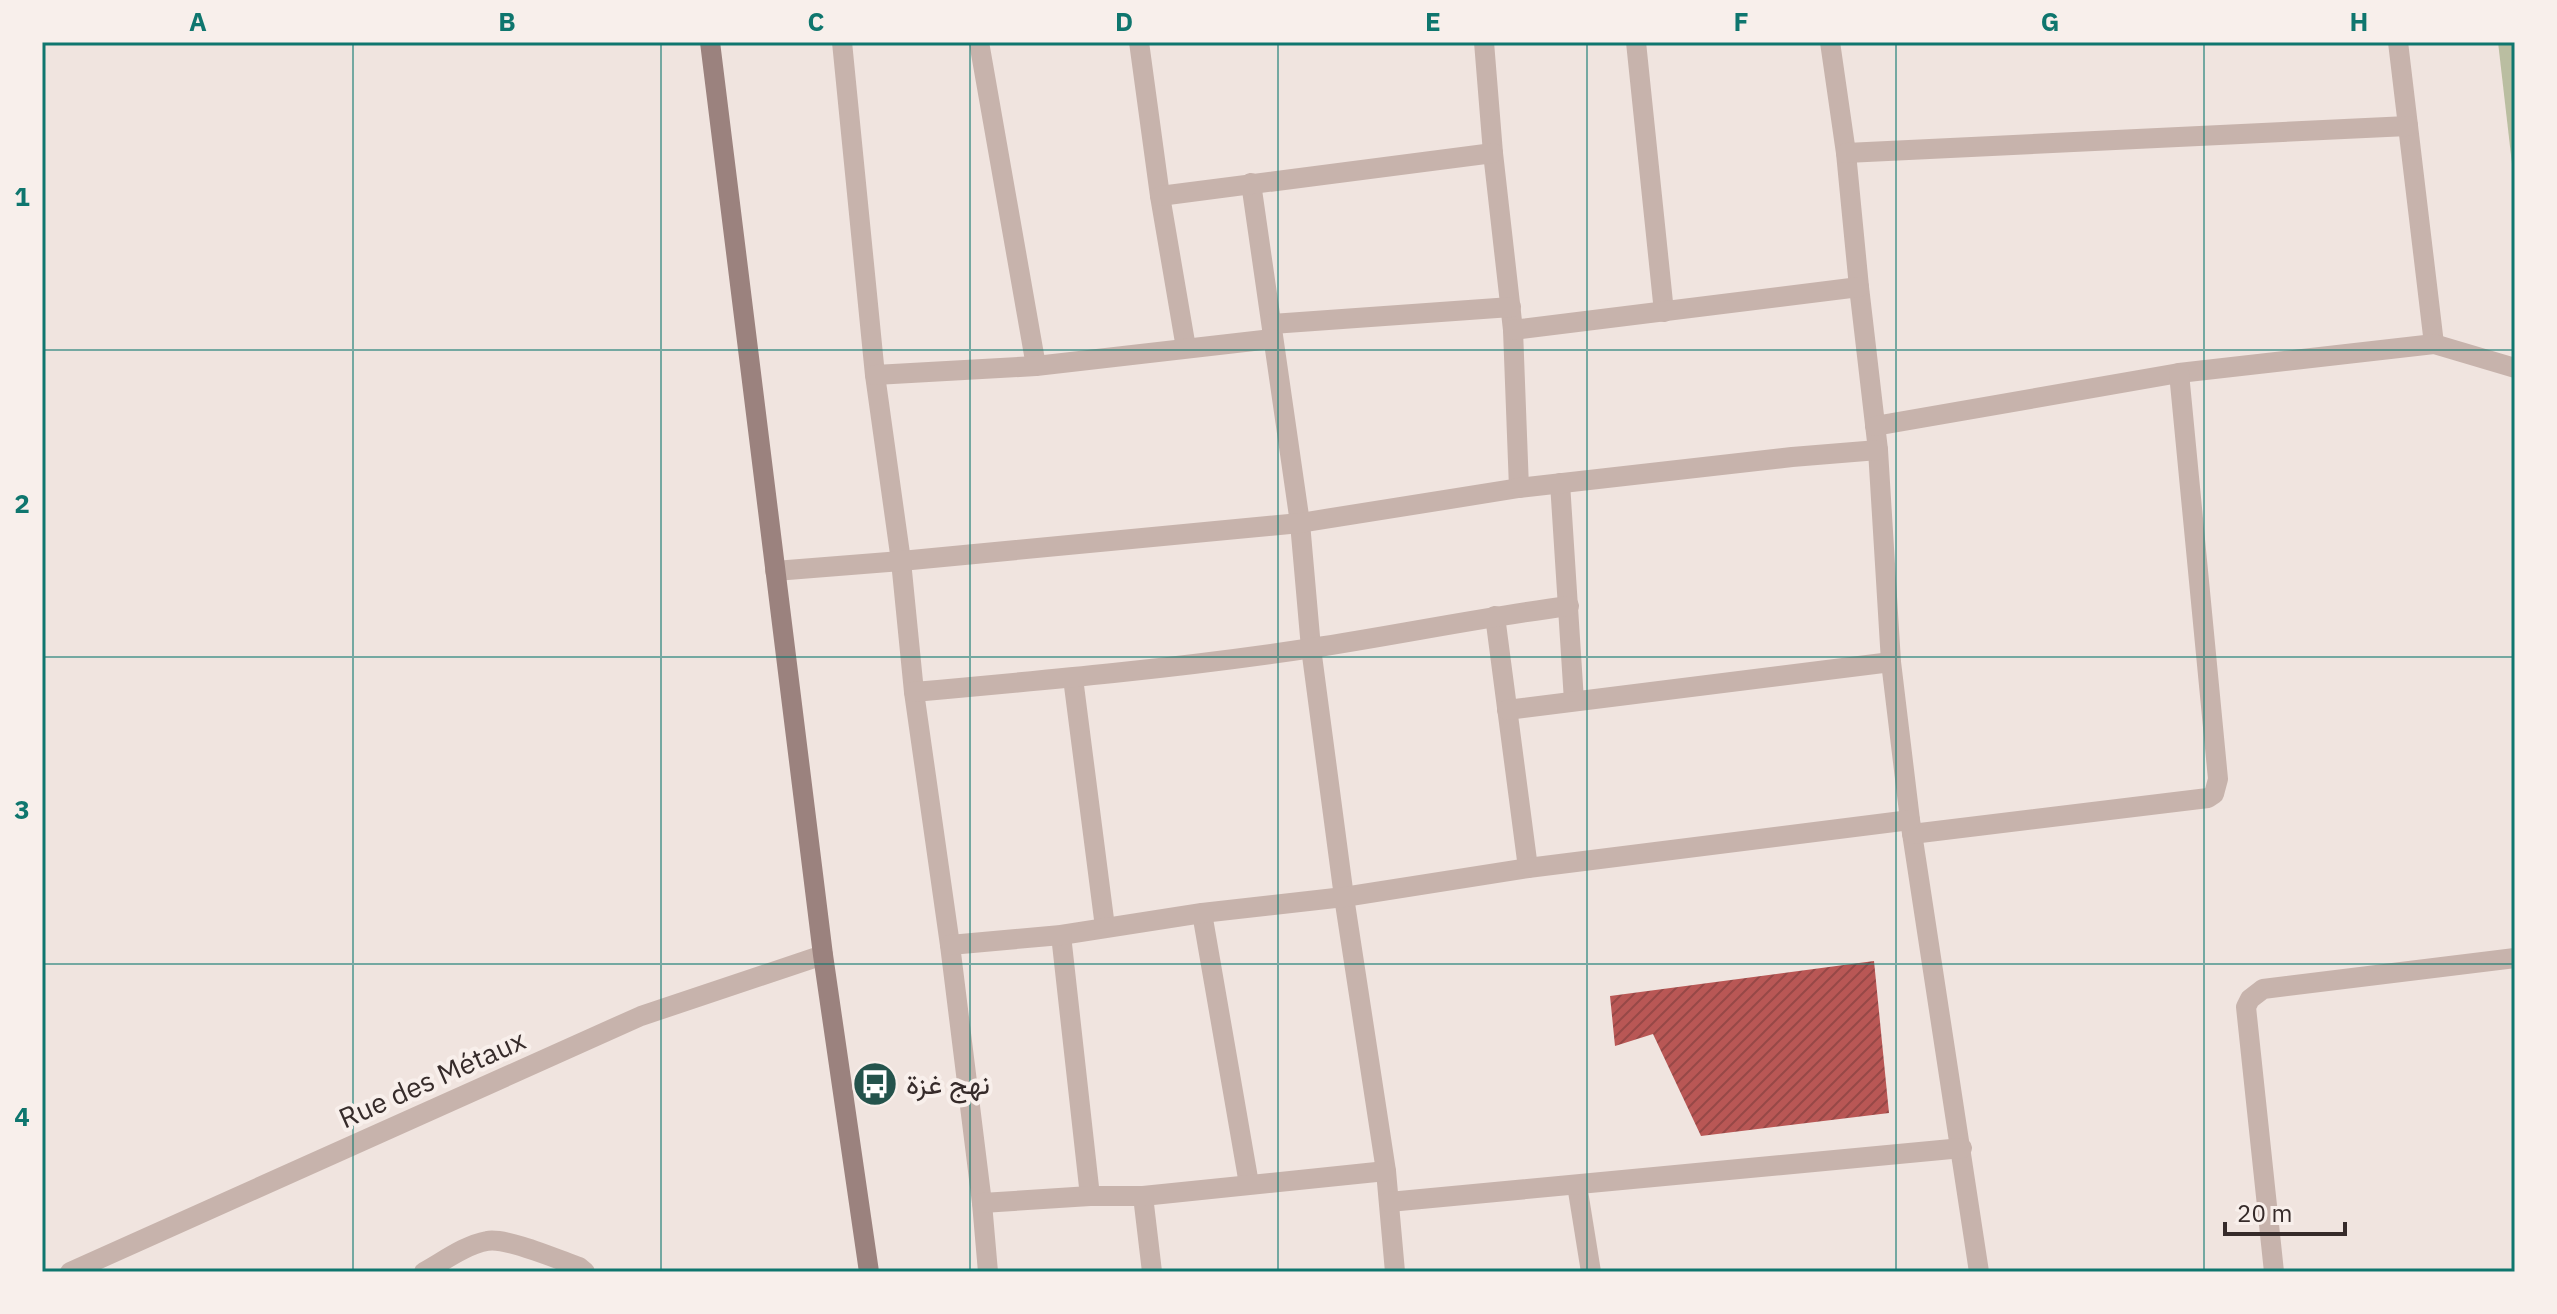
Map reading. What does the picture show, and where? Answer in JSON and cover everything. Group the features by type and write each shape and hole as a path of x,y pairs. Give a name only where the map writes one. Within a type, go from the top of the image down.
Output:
{"street":[{"path":"710,42 823,955 869,1272"},
{"path":"842,42 875,375 901,561 914,692 950,945 988,1272"},
{"path":"979,42 1036,366"},
{"path":"1139,42 1160,196 1186,348"},
{"path":"1484,42 1513,330 1519,488"},
{"path":"1636,42 1664,312"},
{"path":"1830,42 1846,153 1878,450 1891,662 1911,827 1979,1272"},
{"path":"2398,42 2434,344"},
{"path":"1846,153 2408,126"},
{"path":"1160,196 1493,153"},
{"path":"1251,183 1300,523 1311,648 1344,897 1386,1171 1395,1272"},
{"path":"1513,330 1859,287"},
{"path":"875,375 1036,366 1186,348 1272,332 1511,307"},
{"path":"1875,426 2179,373 2434,344 2515,368"},
{"path":"950,945 1061,935 1202,913 1344,897 1528,868 2208,798 2214,794 2218,779 2179,373"},
{"path":"775,571 1300,523 1519,488 1878,450"},
{"path":"1560,483 1574,701"},
{"path":"914,692 1073,678 1311,648 1569,606"},
{"path":"1495,616 1528,868"},
{"path":"1507,710 1891,662"},
{"path":"1073,678 1105,927"},
{"path":"1202,913 1249,1184"},
{"path":"1061,935 1090,1196"},
{"name":"Rue des Métaux","path":"70,1272 641,1016 823,955"},
{"path":"2274,1272 2246,1007 2250,999 2263,989 2515,958"},
{"path":"1389,1202 1962,1148"},
{"path":"982,1203 1143,1196 1386,1171"},
{"path":"1577,1185 1591,1272"},
{"path":"1143,1196 1152,1272"},
{"path":"424,1272 473,1245 491,1240 513,1244 579,1267 585,1272"}],"green space":[{"path":"2498,42 2515,42 2515,190"}],"building":[{"path":"1874,961 1889,1113 1701,1136 1653,1034 1615,1046 1610,996"}],"place":[{"name":"نهج غزة","path":"875,1084"}]}
